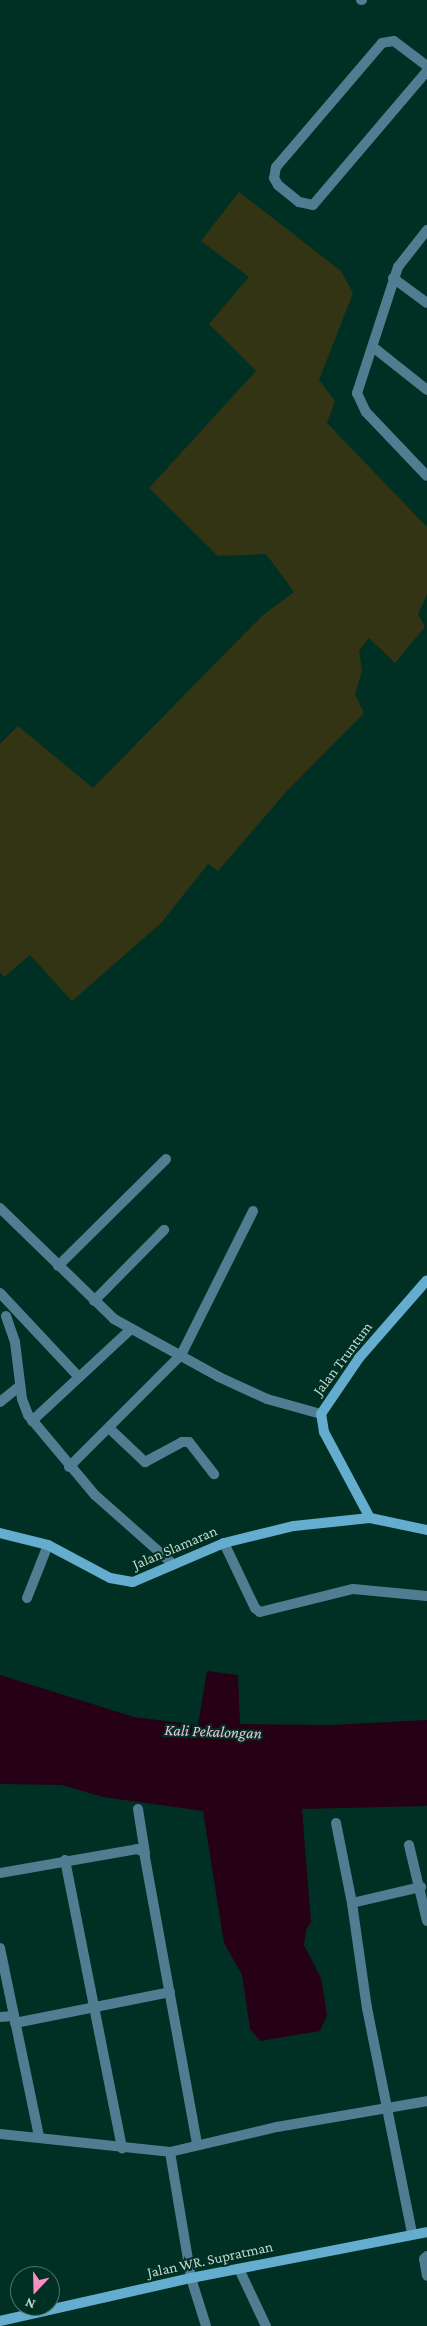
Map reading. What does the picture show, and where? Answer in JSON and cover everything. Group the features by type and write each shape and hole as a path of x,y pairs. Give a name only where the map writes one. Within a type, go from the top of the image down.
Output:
{"street":[{"path":"427,66 394,41 382,43 276,167 274,178 278,185 299,202 313,205 427,70"},
{"path":"427,230 393,278 373,347 358,386 361,404 427,476"},
{"path":"393,278 427,303"},
{"path":"373,347 427,390"},
{"path":"58,1266 166,1159"},
{"path":"0,1208 94,1301 131,1329 266,1399 321,1414"},
{"path":"70,1467 181,1355 253,1211"},
{"path":"94,1301 164,1230"},
{"name":"Jalan Truntum","path":"370,1518 324,1432 321,1414 358,1358 427,1280"},
{"path":"0,1293 79,1376"},
{"path":"15,1307 3,1319 16,1349 24,1409 32,1422 95,1494 173,1564"},
{"path":"32,1422 131,1329"},
{"path":"0,1402 20,1386"},
{"path":"109,1428 145,1462 182,1442 189,1442 214,1474"},
{"name":"Jalan Slamaran","path":"0,1533 48,1545 119,1581 139,1582 173,1564 224,1544 294,1526 370,1518 427,1530"},
{"path":"224,1544 254,1608 260,1612 308,1598 353,1589 427,1596"},
{"path":"27,1598 48,1545"},
{"path":"138,1809 197,2146"},
{"path":"336,1823 352,1903 367,2008 412,2234"},
{"path":"409,1845 421,1887 427,1921"},
{"path":"0,1873 65,1860 137,1849 145,1853"},
{"path":"65,1860 92,2007 122,2148"},
{"path":"352,1903 421,1887"},
{"path":"0,1948 39,2137"},
{"path":"0,2017 14,2019 170,1992"},
{"path":"0,2134 170,2152 277,2127 427,2101"},
{"path":"170,2152 192,2282 206,2326"},
{"name":"Jalan WR. Supratman","path":"0,2321 192,2282 239,2269 427,2232"},
{"path":"427,2256 424,2259 427,2276"},
{"path":"239,2269 266,2326"}],"shaded area":[{"path":"239,192 341,271 353,293 319,380 335,401 327,423 427,527 427,594 418,614 425,627 395,663 369,638 359,651 362,671 355,694 364,713 286,792 218,871 208,864 161,923 72,1001 30,955 4,977 0,972 0,744 18,726 93,788 263,615 294,592 266,554 218,556 149,488 256,371 209,324 249,277 201,241"}],"water":[{"name":"Kali Pekalongan","path":"207,1671 238,1675 240,1724 331,1725 427,1720 427,1806 302,1809 311,1922 306,1930 304,1945 321,1978 327,2015 320,2031 260,2041 250,2029 242,1975 224,1943 203,1811 103,1797 62,1785 0,1784 0,1675 134,1717 198,1725"}]}
